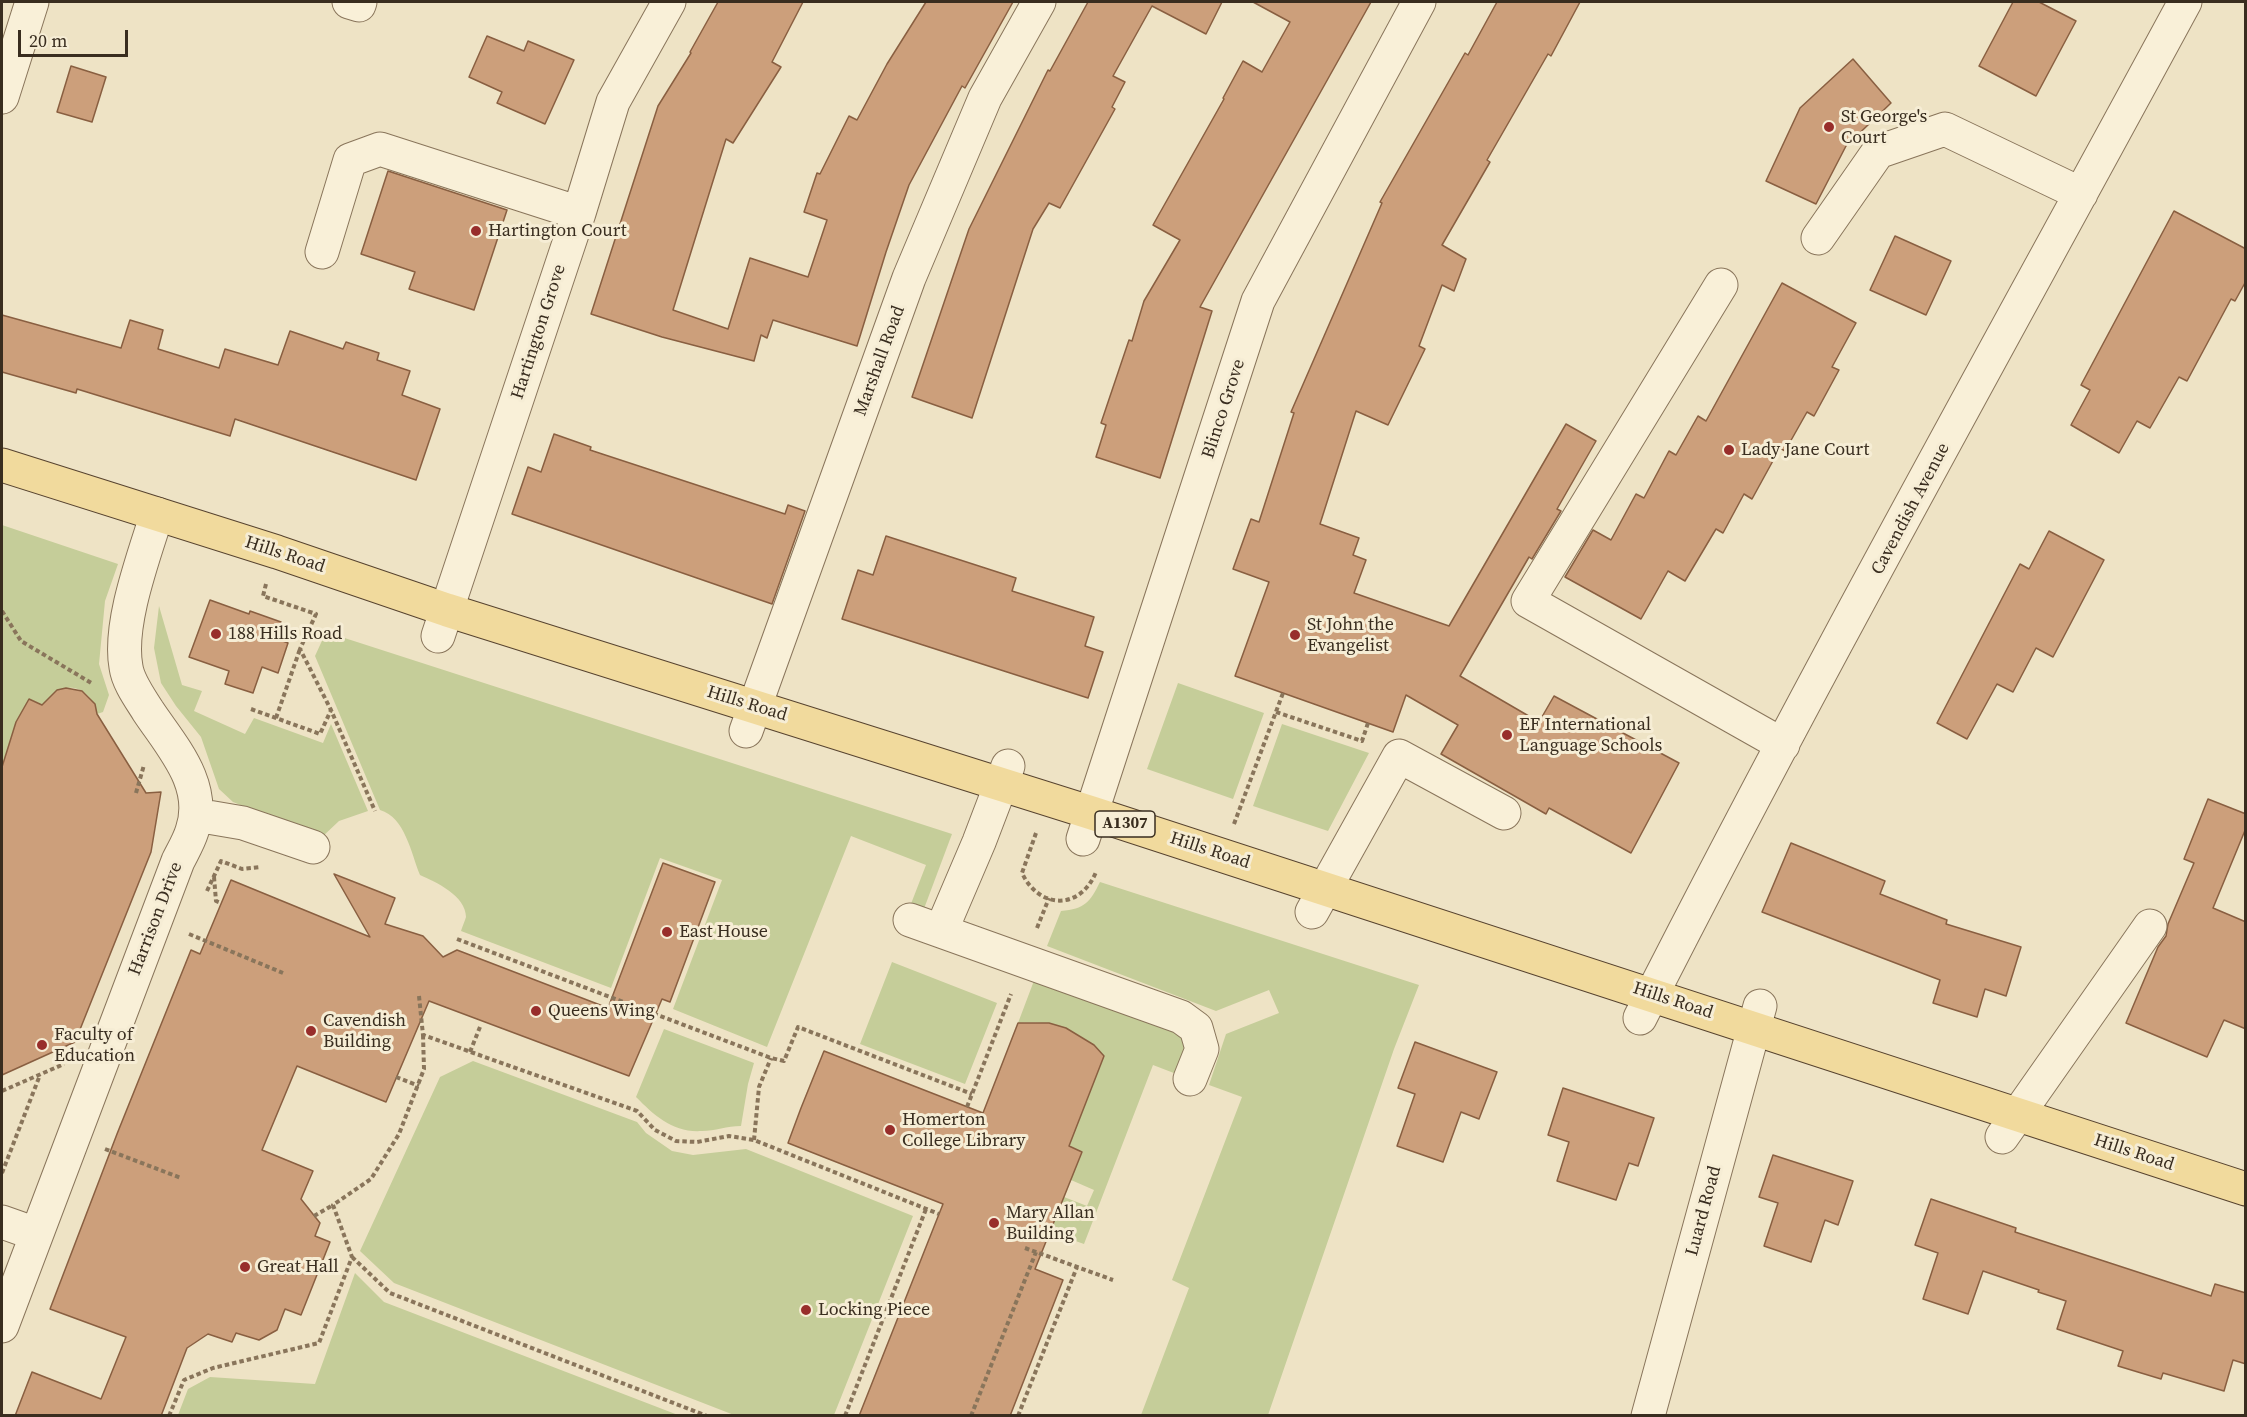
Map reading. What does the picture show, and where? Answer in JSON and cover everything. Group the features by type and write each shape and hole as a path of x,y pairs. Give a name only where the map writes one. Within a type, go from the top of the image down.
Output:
{"main road":[{"name":"Hills Road","path":"2,465 278,552 442,623 751,719 1004,775 1088,826 1223,856 1318,900 1646,1006 1756,1016 2010,1126 2246,1189"}],"street":[{"path":"2,97 6,63 32,2"},
{"path":"349,2 359,5 360,2"},
{"name":"Hartington Grove","path":"442,623 579,213 613,102 669,2"},
{"name":"Marshall Road","path":"751,719 909,278 985,98 1039,2"},
{"name":"Blinco Grove","path":"1088,826 1258,301 1419,2"},
{"name":"Cavendish Avenue","path":"1646,1006 1783,745 2185,2"},
{"path":"1818,238 1878,152 1945,129 2081,194"},
{"path":"322,252 350,160 380,149 579,213"},
{"path":"1721,285 1528,601 1783,745"},
{"name":"Harrison Drive","path":"2,1326 178,861 192,831 196,815 195,790 183,761 137,694 126,667 126,632 132,597 157,514"},
{"path":"1318,900 1399,756 1504,813"},
{"path":"941,931 979,842 1004,775"},
{"path":"196,815 243,823 313,847"},
{"path":"910,920 1181,1017 1196,1028 1202,1049 1190,1079"},
{"path":"2010,1126 2150,926"},
{"name":"Luard Road","path":"1648,1416 1756,1016"},
{"path":"2,1222 36,1234"}],"path":[{"path":"267,582 263,596 316,614 300,649 276,718"},
{"path":"2,611 21,641 94,685"},
{"path":"300,649 331,710 375,811"},
{"path":"1223,856 1283,693"},
{"path":"251,709 320,734 331,710"},
{"path":"1276,712 1362,741 1368,723"},
{"path":"205,896 221,861 243,869 263,867"},
{"path":"214,877 216,901 221,903"},
{"path":"967,1107 1049,898"},
{"path":"192,925 188,935 283,973"},
{"path":"457,939 771,1058 784,1060 798,1027 972,1094"},
{"path":"314,1216 371,1179 399,1134 424,1069 419,996"},
{"path":"470,1052 480,1027"},
{"path":"423,1035 637,1110 655,1130 676,1141 697,1142 729,1136 754,1140 939,1214"},
{"path":"2,1091 108,1044"},
{"path":"754,1140 759,1087 771,1058"},
{"path":"2,1173 3,1160 40,1074"},
{"path":"396,1077 419,1086"},
{"path":"74,1134 181,1178"},
{"path":"333,1205 352,1257 390,1293 707,1416"},
{"path":"845,1416 926,1209"},
{"path":"1025,1248 1113,1280"},
{"path":"971,1416 1036,1252"},
{"path":"169,1416 183,1380 213,1368 319,1343 352,1257"},
{"path":"1018,1416 1077,1267"}],"green space":[{"path":"2,525 118,564 105,601 99,664 109,695 103,712 97,714 88,696 74,688 59,691 46,706 29,699 16,722 2,767"},
{"path":"159,606 182,685 202,691 194,711 245,734 254,718 323,743 331,724 368,811 339,821 321,838 233,802 219,789 201,737 161,683 154,648"},
{"path":"326,632 952,834 922,914 909,909 926,865 851,836 767,1047 673,1009 722,880 660,858 611,988 461,931 466,917 461,903 449,891 420,875 401,828 389,814 380,810 315,656"},
{"path":"1178,683 1264,713 1233,799 1147,769"},
{"path":"1282,724 1369,753 1328,831 1253,806"},
{"path":"1100,882 1419,985 1394,1049 1268,1415 1141,1415 1189,1288 1172,1280 1242,1097 1209,1085 1226,1034 1279,1013 1269,990 1216,1011 1047,946 1061,911 1086,903"},
{"path":"892,962 997,1003 965,1084 860,1044"},
{"path":"1035,978 1182,1032 1189,1041 1179,1075 1153,1065 1084,1244 1050,1232 1064,1197 1087,1206 1094,1190 1071,1180 1069,1146 1094,1045 1058,1026 1018,1023"},
{"path":"664,1029 754,1063 741,1126 707,1131 682,1129 665,1122 636,1097"},
{"path":"473,1061 637,1122 646,1133 672,1151 693,1155 746,1149 913,1216 834,1415 734,1415 394,1283 360,1251 440,1077"},
{"path":"355,1273 384,1302 678,1415 178,1415 188,1389 210,1377 315,1384"}],"building":[{"path":"718,2 803,2 772,62 781,67 733,143 726,139 673,310 728,329 750,258 808,277 827,220 804,212 817,173 820,174 849,116 857,120 887,64 926,2 1013,2 965,88 962,86 909,185 857,346 773,320 767,338 761,335 754,361 662,337 591,314 658,106 691,53"},
{"path":"1088,2 1222,2 1206,34 1152,6 1113,76 1125,82 1112,107 1115,109 1060,208 1049,203 1033,229 972,418 912,397 969,229 1048,70 1050,71"},
{"path":"1253,2 1371,2 1200,307 1212,311 1160,478 1096,457 1106,425 1101,423 1129,340 1132,341 1144,301 1180,240 1153,225 1243,61 1262,72 1290,22"},
{"path":"1497,2 1580,2 1551,56 1548,54 1487,160 1490,162 1442,245 1466,259 1454,291 1442,285 1419,346 1425,349 1388,425 1356,411 1320,524 1359,538 1353,555 1366,560 1354,593 1449,626 1566,424 1596,441 1557,509 1561,511 1532,559 1529,557 1460,676 1539,722 1554,696 1679,763 1631,853 1549,808 1546,814 1441,754 1458,725 1406,695 1393,732 1235,676 1269,582 1233,569 1251,519 1259,522 1294,413 1291,412 1382,203 1380,202 1465,53 1468,55"},
{"path":"2013,2 2039,2 2076,21 2036,96 1979,66"},
{"path":"487,36 524,51 528,41 574,60 545,124 497,103 502,92 469,77"},
{"name":"St George's Court","path":"1853,59 1891,103 1846,146 1816,204 1766,181 1800,108"},
{"path":"71,66 106,77 92,122 57,112"},
{"path":"388,171 507,210 474,310 409,289 415,272 361,254"},
{"path":"2174,211 2246,249 2246,281 2235,301 2231,299 2187,381 2179,377 2150,428 2137,421 2119,453 2071,425 2090,390 2081,385"},
{"path":"1895,236 1951,261 1926,315 1870,290"},
{"name":"Lady Jane Court","path":"1782,283 1856,323 1832,367 1839,370 1814,416 1807,412 1785,451 1780,448 1752,499 1744,494 1723,533 1716,529 1685,581 1668,571 1641,619 1565,577 1593,530 1611,540 1636,494 1644,498 1669,451 1676,455 1698,416 1706,421"},
{"path":"2,315 121,348 130,320 163,330 158,349 219,368 225,349 278,365 290,331 343,349 346,342 379,353 377,360 410,371 402,395 440,409 416,480 235,419 230,436 77,389 76,393 2,372"},
{"path":"554,434 591,447 590,450 785,514 788,505 805,511 772,604 512,514 528,467 541,472"},
{"path":"2049,531 2104,560 2053,657 2036,648 2013,692 1997,684 1967,739 1937,723 2020,564 2029,569"},
{"path":"886,536 1016,578 1012,591 1094,617 1085,646 1103,652 1088,698 842,619 858,570 873,575"},
{"path":"210,600 249,614 250,611 281,622 275,638 288,643 278,673 262,667 253,693 225,684 229,671 189,657"},
{"path":"66,688 82,691 95,704 97,714 146,793 161,792 151,852 75,1042 2,1075 2,767 16,722 29,699 42,705 57,690"},
{"path":"2208,799 2246,814 2246,828 2213,908 2246,922 2246,1029 2224,1020 2207,1057 2126,1023 2158,947 2166,936 2168,924 2194,863 2184,859"},
{"path":"1791,843 1885,881 1880,894 1947,920 1946,924 2021,947 2006,996 1985,989 1977,1017 1933,1003 1940,980 1762,912"},
{"path":"663,863 715,882 670,1002 662,999 629,1076 429,1001 386,1102 297,1066 262,1150 313,1171 301,1199 320,1223 315,1236 330,1242 301,1315 285,1309 277,1330 259,1340 236,1333 232,1342 208,1334 187,1348 161,1416 15,1416 32,1372 101,1399 126,1337 50,1309 191,950 200,954 231,880 370,937 334,874 395,898 385,924 423,936 443,957 457,950 608,1008"},
{"name":"Mary Allan Building","path":"1018,1023 1049,1023 1066,1028 1094,1045 1104,1056 1069,1146 1082,1152 1035,1269 1063,1280 1010,1416 859,1416 943,1204 788,1143 824,1051 983,1113"},
{"path":"1415,1042 1497,1072 1479,1119 1461,1112 1443,1162 1397,1146 1415,1094 1398,1088"},
{"path":"1563,1088 1654,1118 1638,1166 1629,1163 1616,1200 1557,1181 1569,1142 1548,1135"},
{"path":"1773,1155 1853,1181 1838,1225 1825,1220 1811,1262 1764,1246 1778,1203 1759,1197"},
{"path":"1931,1199 2016,1228 2015,1232 2211,1296 2215,1284 2246,1293 2246,1364 2233,1360 2224,1391 2163,1373 2161,1379 2118,1366 2123,1351 2057,1329 2066,1301 1983,1271 1968,1314 1923,1299 1938,1253 1915,1245"}],"place":[{"name":"St George's Court","path":"1829,127"},
{"name":"Hartington Court","path":"476,231"},
{"name":"Lady Jane Court","path":"1729,450"},
{"name":"188 Hills Road","path":"216,634"},
{"name":"St John the Evangelist","path":"1295,635"},
{"name":"EF International Language Schools","path":"1507,735"},
{"name":"East House","path":"667,932"},
{"name":"Queens Wing","path":"536,1011"},
{"name":"Cavendish Building","path":"311,1031"},
{"name":"Faculty of Education","path":"42,1045"},
{"name":"Homerton College Library","path":"890,1130"},
{"name":"Mary Allan Building","path":"994,1223"},
{"name":"Great Hall","path":"245,1267"},
{"name":"Locking Piece","path":"806,1310"}]}
